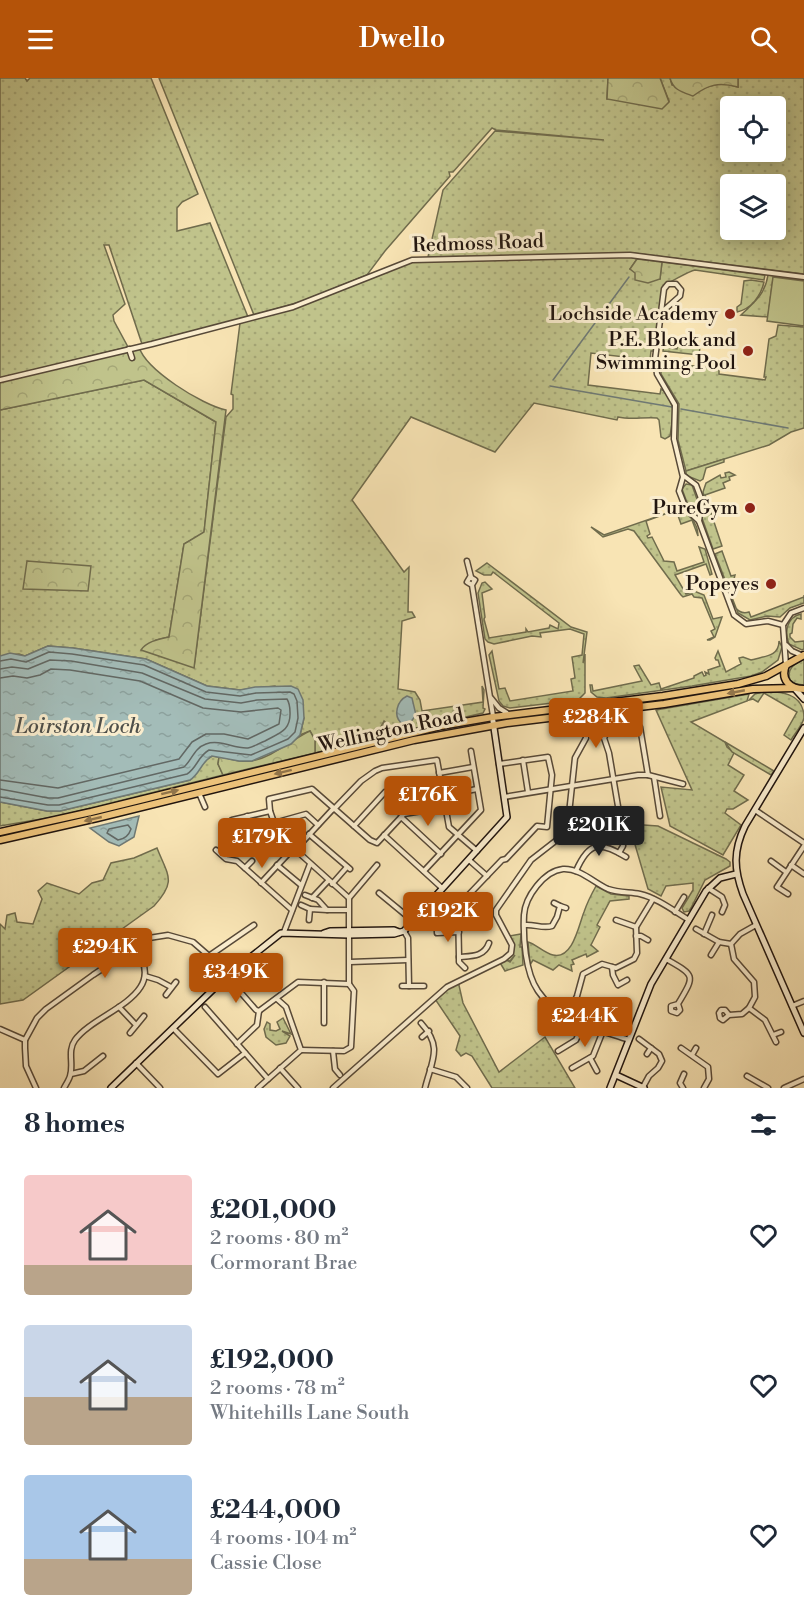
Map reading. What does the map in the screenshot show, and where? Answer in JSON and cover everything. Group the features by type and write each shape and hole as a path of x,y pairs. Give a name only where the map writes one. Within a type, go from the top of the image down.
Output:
{"main road":[{"name":"Wellington Road","path":"0,831 91,812 412,732 511,714 707,690 765,677 804,655"},
{"path":"786,665 785,678 794,688"},
{"name":"Wellington Road","path":"0,840 414,740 494,726 664,704 753,689 804,688"}],"street":[{"name":"Redmoss Road","path":"0,380 145,346 293,307 412,260 630,255 804,277"},
{"path":"660,316 680,296 680,289 676,284 669,284 664,288 660,316 655,367 675,405 674,442 683,475 679,488 685,508 699,521 735,617 748,624 766,621 783,625"},
{"path":"129,349 132,358"},
{"path":"683,475 696,485 702,501 699,521"},
{"path":"682,484 690,482"},
{"path":"692,513 700,510"},
{"path":"402,932 507,817 472,585 467,582 471,577 467,561"},
{"path":"786,665 783,625 789,615 804,608"},
{"path":"785,644 794,653 804,655"},
{"path":"794,688 804,699"},
{"path":"490,698 501,710 511,714"},
{"path":"333,1088 447,987 511,953 512,945 496,915 496,910 531,860 567,832 575,758 586,738 586,724"},
{"path":"620,818 604,735 617,728 634,725 640,727 648,776"},
{"path":"804,728 755,810 738,843 735,859 736,874 756,925 804,1033"},
{"path":"423,871 481,810 471,751"},
{"path":"465,968 459,962 458,906 537,826 547,827 552,789 548,757 499,764"},
{"path":"295,850 361,781 382,768 437,760 449,827 477,851"},
{"path":"523,760 528,792"},
{"path":"439,773 473,767"},
{"path":"504,797 613,779 648,776 683,784"},
{"path":"654,777 660,816"},
{"path":"354,826 385,792 421,787 425,811"},
{"path":"349,898 278,834 270,811 269,799 312,789 373,843 377,843 404,814 444,807"},
{"path":"467,791 477,789"},
{"path":"199,793 205,807"},
{"path":"755,810 804,844 777,887 788,894"},
{"path":"232,820 270,811"},
{"path":"274,823 306,814 318,825"},
{"path":"247,816 252,831"},
{"path":"401,817 441,854"},
{"path":"309,834 349,868 312,898"},
{"path":"384,835 442,888"},
{"path":"576,871 582,856 599,846 610,847 626,857"},
{"path":"619,853 623,846"},
{"path":"216,850 226,859 235,860 292,910"},
{"path":"261,883 289,853"},
{"path":"469,860 487,876"},
{"path":"245,868 252,861"},
{"path":"771,861 786,872"},
{"path":"111,1088 227,976 284,932 310,864"},
{"path":"258,1088 301,1050 333,1051 347,1050 351,1047 354,991 349,984 349,898 377,865"},
{"path":"791,865 804,874"},
{"path":"277,866 301,885"},
{"path":"629,1040 567,1017 549,1004 538,990 529,973 525,952 524,914 527,903 542,879 554,871 565,869 576,871 607,889 642,894 689,920"},
{"path":"610,1088 645,997 707,888 720,878 736,874"},
{"path":"707,888 722,897 725,905 722,912"},
{"path":"379,893 413,921"},
{"path":"305,895 318,900 327,910"},
{"path":"675,912 684,897"},
{"path":"466,898 486,916 488,922"},
{"path":"567,1017 574,1004 583,974 602,964 616,968 634,959 637,953 636,927 653,899"},
{"path":"431,902 436,908 437,933 459,932"},
{"path":"554,903 566,908"},
{"path":"301,905 310,909 348,910"},
{"path":"525,926 552,926 560,906"},
{"path":"309,920 310,909"},
{"path":"624,922 626,915"},
{"path":"704,934 712,915"},
{"path":"616,920 636,927"},
{"path":"242,924 246,930"},
{"path":"209,956 254,925"},
{"path":"731,944 740,934 756,925"},
{"path":"696,929 719,942 731,944"},
{"path":"284,932 349,933 394,930 402,932 408,938 409,986"},
{"path":"36,1088 26,1066 26,1040 33,1024 46,1009 134,946 149,938 168,935 193,942 209,956 259,1011"},
{"path":"636,936 648,940"},
{"path":"711,955 719,942"},
{"path":"459,957 480,955 489,943"},
{"path":"729,1015 742,1014 749,1008 755,997 754,982 735,959 731,944"},
{"path":"64,1088 71,1074 70,1053 75,1040 136,993 145,976 143,961 134,946"},
{"path":"666,959 687,971 691,978 678,1004"},
{"path":"350,962 408,960"},
{"path":"612,967 618,985 627,980"},
{"path":"145,976 171,987"},
{"path":"166,994 176,982"},
{"path":"237,1044 257,1025 259,1011 298,982 349,984"},
{"path":"324,982 324,1023"},
{"path":"402,986 424,986"},
{"path":"277,999 284,1004 301,1050"},
{"path":"792,1006 804,1001"},
{"path":"118,1007 136,1025"},
{"path":"205,1007 268,1079"},
{"path":"749,1008 765,1020 776,1042"},
{"path":"130,1033 144,1016"},
{"path":"3,1022 0,1029 26,1040"},
{"path":"421,1023 429,1031 435,1044 425,1088"},
{"path":"558,1051 576,1040 583,1024"},
{"path":"173,1028 218,1074 245,1053"},
{"path":"422,1037 429,1031"},
{"path":"572,1068 590,1058 596,1051 603,1031"},
{"path":"773,1035 781,1032"},
{"path":"616,1075 644,1088 649,1076 658,1068 662,1061 659,1054 639,1039"},
{"path":"692,1055 696,1047"},
{"path":"647,1054 651,1048"},
{"path":"681,1048 708,1067 709,1079 704,1088"},
{"path":"333,1051 334,1069 340,1075"},
{"path":"91,1055 96,1062"},
{"path":"71,1074 84,1071 104,1056"},
{"path":"590,1058 597,1071"},
{"path":"136,1063 160,1088"},
{"path":"280,1068 298,1088"},
{"path":"430,1070 451,1074 464,1087"},
{"path":"683,1088 680,1083 684,1074"},
{"path":"747,1076 768,1088"},
{"path":"784,1088 795,1086 804,1079"}],"green space":[{"path":"0,78 25,78 27,81 30,78 151,78 198,194 182,202 177,208 177,231 210,223 248,317 142,344 109,245 104,245 125,304 113,315 114,321 128,347 0,378"},
{"path":"159,78 608,78 607,99 669,101 660,78 670,78 672,85 703,88 723,83 738,87 738,78 804,78 804,274 633,253 428,257 443,190 495,131 604,140 492,128 453,172 449,172 450,176 367,275 303,301 254,315"},
{"path":"608,78 660,78 669,102 662,109 607,99"},
{"path":"670,78 738,78 738,87 714,85 693,96 676,88"},
{"path":"630,257 637,259 630,269 657,279 660,279 662,262 765,275 764,280 695,270 688,273 662,288 654,351 651,351 650,360 591,353 588,385 660,394 661,389 666,392 674,410 670,436 665,439 661,437 657,418 618,417 617,420 534,403 495,452 411,417 352,500 404,572 409,567 408,612 412,612 415,617 402,621 398,689 415,692 420,700 422,711 483,702 482,686 484,690 483,708 485,709 483,713 379,737 384,721 377,734 378,737 354,741 315,753 315,740 310,731 300,735 304,718 275,686 240,690 207,686 146,659 73,648 48,646 25,656 19,654 0,656 0,410 144,380 216,422 204,533 184,544 169,637 156,640 160,656 194,667 226,417 233,409 233,395 231,394 240,323 300,306 409,262"},
{"path":"637,259 662,262 660,279 648,283 635,280 635,273 630,269"},
{"path":"768,275 804,281 773,278 768,317 741,315 762,293"},
{"path":"773,277 804,281 804,326 767,321"},
{"path":"744,281 764,282 755,301 737,312 737,307 741,304"},
{"path":"778,325 804,327 804,428 791,432 769,445 686,471 678,440 679,404 661,374 661,362 719,369 719,374 765,380 769,339 776,336"},
{"path":"664,342 671,343 670,348 677,349 678,344 700,347 699,355 663,351"},
{"path":"139,347 152,366 163,376 190,394 226,410 194,668 141,650 150,642 169,637 184,544 204,532 216,422 144,380 0,410 0,380"},
{"path":"724,459 724,462 706,468 703,479 700,481 686,474 686,471"},
{"path":"725,473 735,475 723,483 725,488 705,495 722,546 713,549 702,518 706,505 703,492 706,483 720,475 721,478 726,477"},
{"path":"686,484 692,485 699,505 695,509 689,508 682,489"},
{"path":"676,510 692,519 698,536 692,520 681,524"},
{"path":"676,510 646,521 650,534 647,536 652,537 664,561 674,562 677,571 704,562 699,547 705,549 712,574 710,575 706,564 675,575 686,594 694,591 704,595 713,619 722,617 715,637 710,640 707,640 714,637 711,631 715,629 702,598 694,597 692,594 683,597 634,531 628,529 603,537 591,527 604,535"},
{"path":"722,551 731,576 735,575 734,579 727,584 715,554"},
{"path":"27,561 91,566 88,591 23,589"},
{"path":"487,563 571,627 587,632 583,663 585,654 585,693 578,700 510,708 503,706 499,701 489,655 492,651 499,689 505,688 510,701 573,691 571,679 575,678 572,657 582,655 584,634 570,629 540,633 541,637 532,636 494,644 488,642 485,639 478,593 482,583 485,582 492,589 482,593 484,619 489,638 526,632 526,629 528,632 549,628 550,625 558,629 559,623 493,572 491,575 484,575 476,571"},
{"path":"727,584 736,608 731,599"},
{"path":"804,597 804,603 790,608 780,617 767,616 750,620 738,613 736,608 744,613 749,612 751,617"},
{"path":"801,614 801,619 797,618 793,624 790,637 795,642 804,641 802,650 789,644 787,635 790,622"},
{"path":"779,641 782,647 778,660 762,672 751,676 606,698 597,697 591,692 590,685 593,691 642,681 634,666 639,665 651,685 659,683 661,689 694,678 702,672 704,676 705,672 709,674 708,670 720,666 715,658 718,651 726,672 741,664 739,658 751,660 774,653"},
{"path":"804,659 804,685 796,684 790,680 789,672 792,667"},
{"path":"762,692 789,695 800,703 804,718 791,740 784,735 797,712 764,693 758,702 753,699 749,700 755,694"},
{"path":"749,694 747,701 691,722 725,742 734,753 728,765 744,775 734,791 748,800 733,809 727,809 725,813 741,825 723,855 670,826 661,787 692,790 656,710"},
{"path":"310,731 315,740 315,753 223,775 218,764 219,757 243,761 259,759"},
{"path":"725,742 774,771 771,775 732,752"},
{"path":"212,756 219,757 218,764 223,775 59,816 0,826 0,802 47,811 60,811 190,780 204,761"},
{"path":"629,824 658,826 726,859 730,862 730,866 705,880 691,908 684,912 682,908 693,890 693,883 666,886 661,896 648,889"},
{"path":"157,848 167,872 168,884 154,906 23,1000 0,1004 0,924 5,929 7,915 15,913 17,922 33,924 42,899 38,891 47,883 79,894 92,883 103,880 111,863 134,858"},
{"path":"596,886 611,894 629,896 629,899 610,901 597,925 600,927 591,945 598,951 587,957 586,954 572,960 574,964 571,965 572,971 559,965 553,970 533,960 530,965 528,942 553,955 566,952 574,940"},
{"path":"521,934 520,947 522,947 523,965 505,971 499,961 506,960 512,953 509,936"},
{"path":"458,981 463,1003 499,1072 545,1037 575,1088 492,1088 472,1056 466,1053 461,1056 456,1050 460,1036 435,999"},
{"path":"283,1018 291,1034 282,1031 290,1036 286,1043 276,1045 266,1037 264,1029 267,1022 270,1024 270,1030 280,1029 277,1022"}],"water":[{"name":"Loirston Loch","path":"48,646 146,659 207,686 240,690 255,687 291,686 298,689 303,700 304,718 300,735 291,744 252,761 212,756 190,780 60,811 47,811 0,802 0,656 10,653 25,656"},
{"path":"407,696 412,698 416,715 410,723 401,723 397,716 397,708"},
{"path":"139,816 134,837 119,846 109,842 90,828"}],"waterway":[{"path":"598,319 629,277"},
{"path":"553,380 595,323"},
{"path":"550,386 672,407"},
{"path":"681,409 788,428"}],"place":[{"name":"Lochside Academy","path":"730,314"},
{"name":"P.E. Block and Swimming Pool","path":"748,351"},
{"name":"PureGym","path":"750,508"},
{"name":"Popeyes","path":"771,584"}]}
